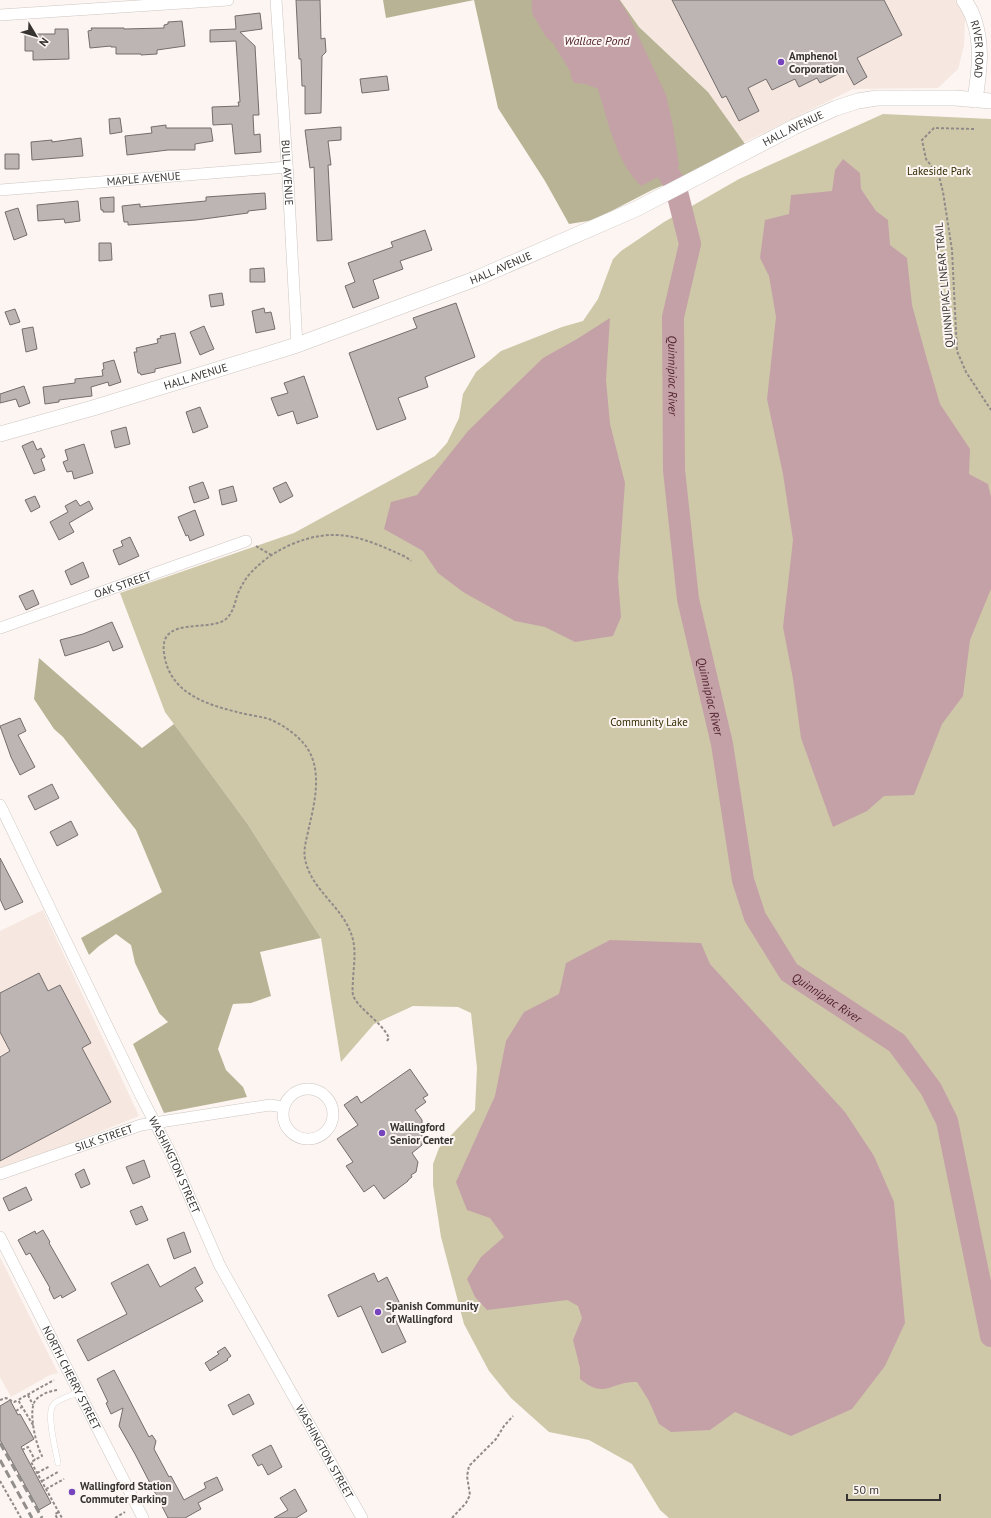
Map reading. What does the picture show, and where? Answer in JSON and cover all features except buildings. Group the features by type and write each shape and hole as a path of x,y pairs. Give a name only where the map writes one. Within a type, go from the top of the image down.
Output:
{"main road":[{"name":"RIVER ROAD","path":"964,0 974,20 978,42 980,66 975,100"},
{"name":"HALL AVENUE","path":"0,434 93,408 297,345 475,279 636,209 794,127 836,108 858,101 877,98 955,98 991,101"}],"street":[{"path":"0,15 228,0"},
{"name":"BULL AVENUE","path":"276,0 297,345"},
{"name":"MAPLE AVENUE","path":"0,190 287,167"},
{"name":"OAK STREET","path":"0,628 246,541"},
{"name":"WASHINGTON STREET","path":"0,805 170,1152 220,1266 362,1518"},
{"path":"306,1088 313,1089 326,1097 331,1104 333,1113 332,1121 328,1129 317,1136 305,1139 296,1136 285,1124 282,1116 283,1107 291,1094 306,1088"},
{"name":"SILK STREET","path":"0,1174 133,1128 155,1123 270,1105 283,1107"},
{"name":"NORTH CHERRY STREET","path":"0,1237 143,1518"}],"lane":[{"path":"58,1463 50,1419 52,1408 58,1402 78,1392"}],"path":[{"name":"QUINNIPIAC LINEAR TRAIL","path":"974,129 934,128 922,140 926,159 939,176 943,192 952,250 957,351 966,372 991,410"},
{"path":"387,1040 389,1038 384,1030 356,1000 352,993 355,960 351,932 344,920 314,881 308,869 305,857 305,848 314,809 316,790 315,772 307,750 295,736 282,725 267,719 237,712 206,702 182,689 171,676 164,653 164,643 172,631 187,627 217,623 226,619 233,608 242,584 250,574 271,555 304,539 321,535 350,536 367,540 406,557 411,561"},
{"path":"246,541 271,555"},
{"path":"0,1400 6,1398 14,1402 54,1380"},
{"path":"33,1405 36,1400 46,1394 60,1390"},
{"path":"28,1395 33,1405 37,1447 42,1456 31,1462 62,1518"},
{"path":"18,1400 34,1426"},
{"path":"16,1411 22,1407"},
{"path":"452,1518 466,1503 470,1495 468,1476 469,1466 496,1439 504,1426 513,1416"},
{"path":"22,1450 28,1446 35,1460"},
{"path":"37,1473 58,1463"},
{"path":"42,1481 60,1470"},
{"path":"46,1489 64,1479"},
{"path":"0,1481 21,1518"},
{"path":"57,1518 55,1514 59,1512"},
{"path":"115,1518 126,1512"}],"shaded area":[{"path":"383,0 474,0 386,18"},
{"path":"474,0 620,0 639,27 708,92 745,144 699,170 652,190 594,220 569,224 545,181 498,108"},
{"path":"620,0 956,0 965,17 964,46 958,69 938,88 853,89 743,143 708,92 639,27"},
{"path":"39,658 142,748 174,724 247,823 321,938 260,952 271,996 251,1003 233,1004 218,1049 226,1070 243,1087 247,1097 164,1113 133,1044 168,1022 159,1013 135,963 131,945 116,934 89,955 81,938 162,892 136,830 63,737 54,729 34,699"},
{"path":"43,910 139,1116 0,1172 0,931"},
{"path":"0,1257 58,1373 50,1375 11,1397 0,1377"}],"green space":[{"name":"Community Lake","path":"883,114 991,119 991,1518 669,1518 660,1510 632,1464 589,1440 549,1432 511,1398 489,1371 464,1324 441,1237 433,1185 433,1164 439,1148 475,1110 477,1068 471,1013 458,1007 413,1006 374,1024 341,1062 321,938 247,823 165,712 120,593 294,533 435,456 447,443 459,418 463,394 476,372 501,351 562,327 583,321 598,299 613,259 621,251 664,222 739,179"}],"water":[{"name":"Wallace Pond","path":"532,0 619,0 628,14 666,95 673,126 679,166 641,186 632,176 619,153 609,128 598,89 586,84 575,83 572,80 570,71 553,43 546,37 532,13"},
{"path":"843,159 860,173 861,189 876,211 888,220 890,245 907,258 912,305 940,404 970,449 969,474 988,484 991,497 991,589 970,640 963,696 942,724 914,795 884,796 867,811 833,827 801,738 793,679 783,627 793,540 783,474 767,399 776,317 769,276 760,258 765,220 789,214 791,195 832,191 835,170"},
{"path":"610,318 606,380 610,424 625,483 618,578 621,617 613,636 575,642 545,627 515,621 463,592 438,573 423,551 384,529 391,502 417,495 468,431 543,358"},
{"path":"610,940 701,943 710,964 845,1112 874,1156 894,1202 905,1323 885,1366 852,1409 791,1436 735,1412 710,1430 671,1432 659,1424 649,1401 637,1382 628,1382 602,1389 589,1385 580,1379 580,1368 573,1340 582,1318 578,1306 567,1300 487,1310 475,1297 467,1279 481,1257 504,1237 490,1218 467,1210 456,1182 495,1096 506,1041 524,1012 559,994 566,963"}],"waterway":[{"name":"Quinnipiac River","path":"652,147 675,184 690,244 673,317 674,470 688,599 722,744 743,880 755,917 789,972 897,1043 931,1089 947,1121 991,1336"}],"railway":[{"path":"0,1443 42,1518"},
{"path":"0,1460 32,1518"}],"place":[{"name":"Amphenol Corporation","path":"781,62"},
{"name":"Wallingford Senior Center","path":"382,1133"},
{"name":"Spanish Community of Wallingford","path":"378,1312"},
{"name":"Wallingford Station Commuter Parking","path":"72,1492"}],"park label":[{"name":"Lakeside Park","path":"939,171"}]}
